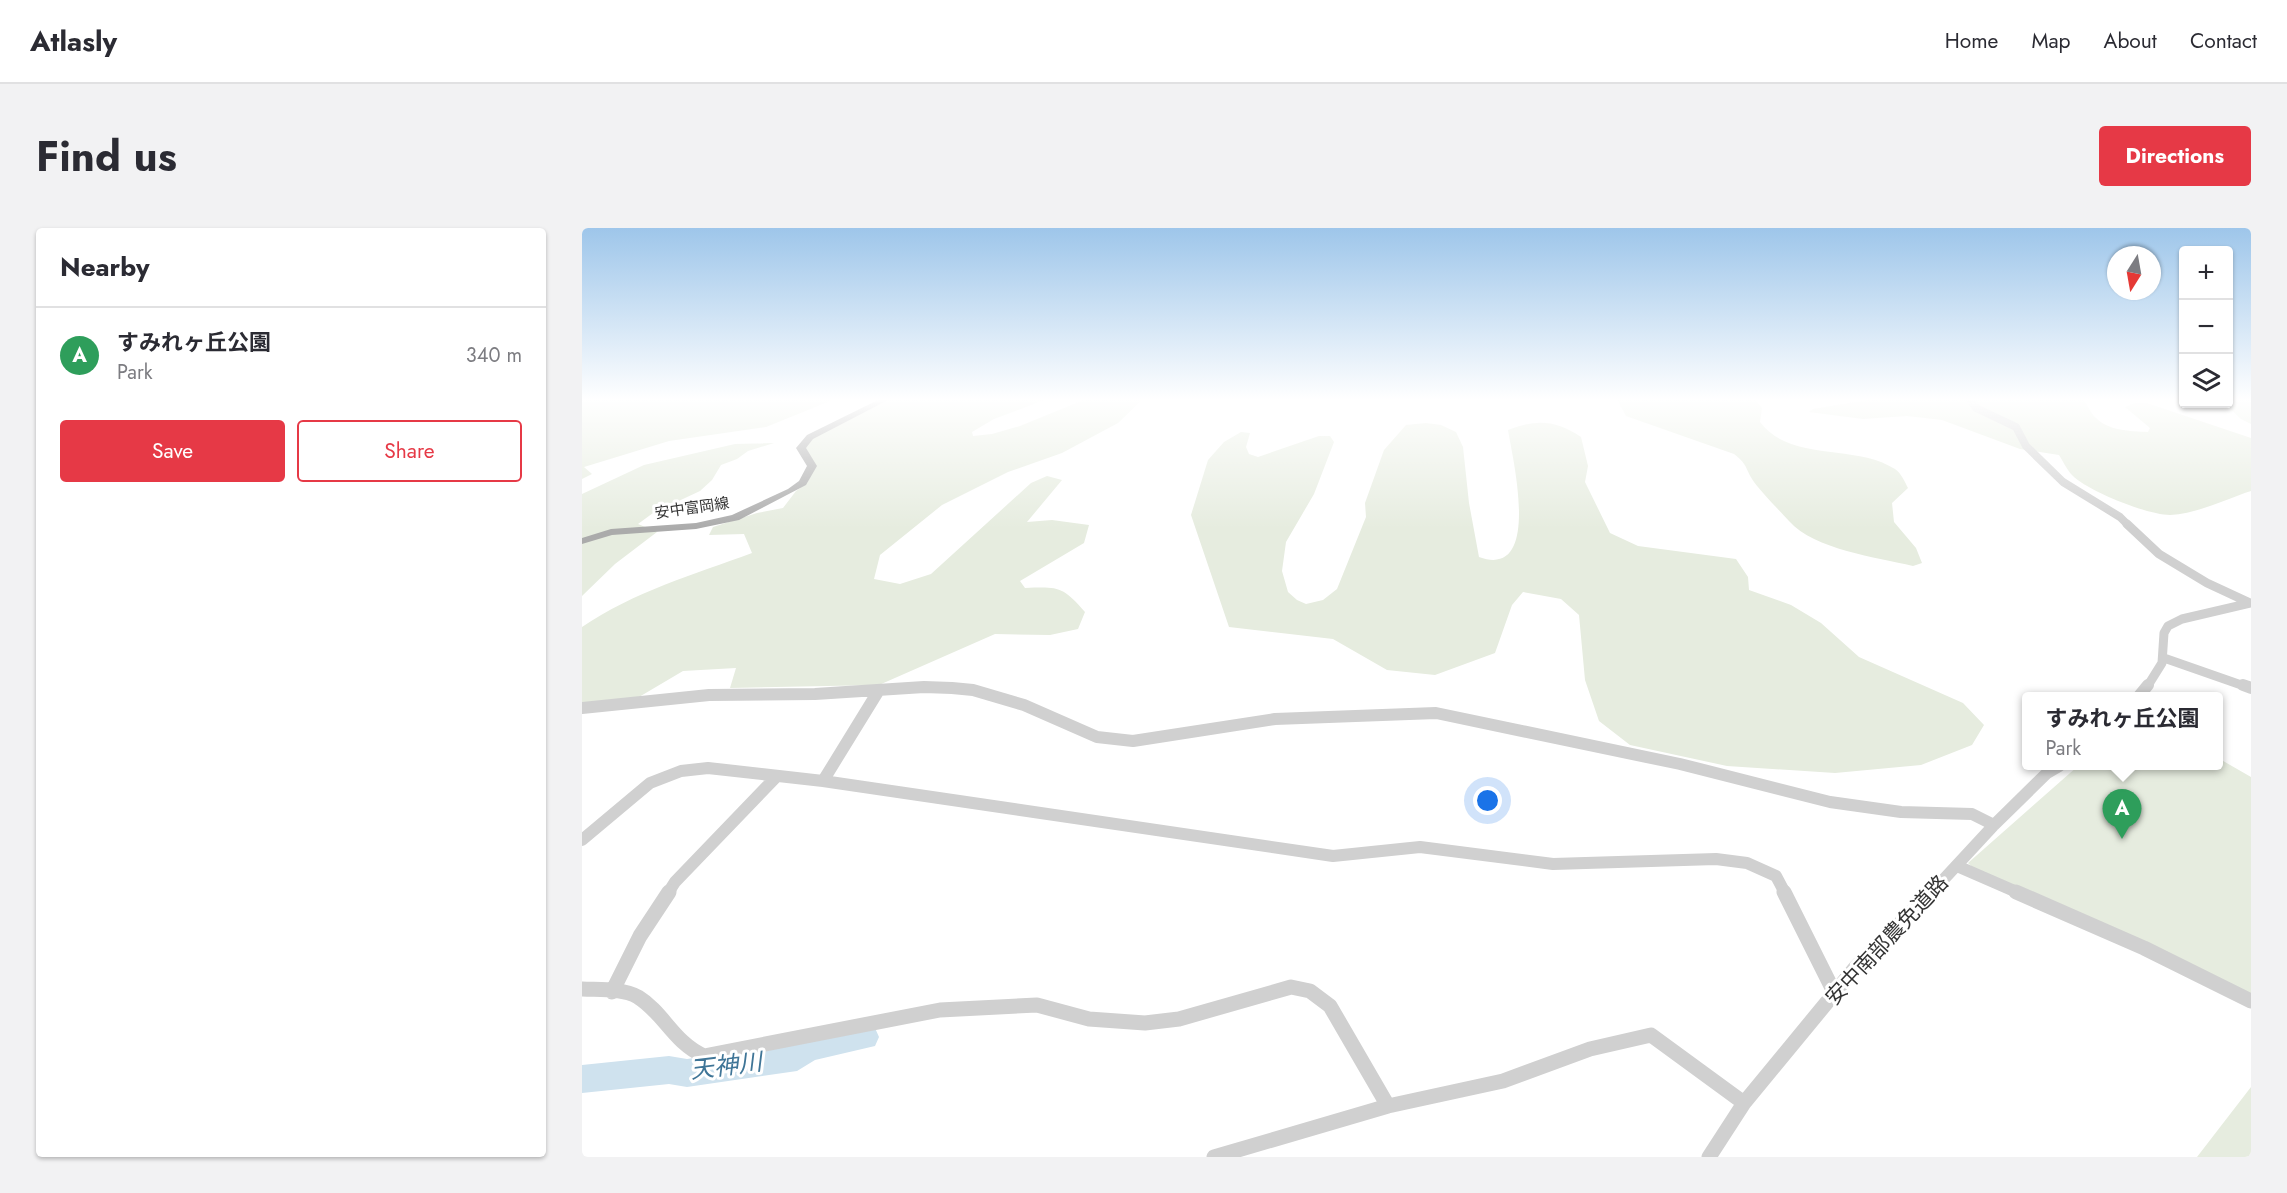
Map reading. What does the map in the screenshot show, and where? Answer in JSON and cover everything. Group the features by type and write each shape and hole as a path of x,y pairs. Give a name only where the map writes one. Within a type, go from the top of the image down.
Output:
{"main road":[{"name":"安中富岡線","path":"582,541 611,532 717,523 752,512 803,483 812,466 801,448 806,442"}],"street":[{"path":"2024,442 2063,482 2120,517 2158,554 2207,583 2251,603"},
{"path":"2142,692 2156,675 2164,658 2164,633 2168,626 2184,617 2237,609 2251,603"},
{"path":"2164,658 2251,687"},
{"path":"582,708 709,695 815,694 924,687 973,690 1024,705 1097,737 1133,741 1275,719 1436,713 1680,764 1830,802 1901,812 1972,814 1994,825"},
{"path":"823,781 879,690"},
{"path":"582,840 650,783 666,776 708,768 823,781 1334,856 1420,847 1553,864 1716,859 1746,863 1776,876 1835,994"},
{"name":"安中南部農免道路","path":"1708,1157 1744,1103 1856,967 1957,866 1994,825 2052,770"},
{"path":"612,992 640,936 675,882 777,776"},
{"path":"1957,866 2144,948 2251,1001"},
{"path":"582,989 636,996 650,1007 688,1051 704,1056 940,1010 1037,1005 1089,1019 1145,1023 1179,1019 1291,987 1315,994 1330,1006 1388,1106"},
{"path":"1214,1157 1388,1106 1503,1082 1590,1049 1651,1035 1744,1103"}],"shaded area":[{"path":"582,442 665,442 584,467 592,474 582,479"},
{"path":"810,442 1082,442 1062,453 1008,472 942,505 880,555 874,579 900,584 931,574 1031,483 1047,476 1062,480 1027,522 1052,520 1089,525 1084,543 1020,581 1025,588 1053,588 1071,597 1085,612 1078,629 1050,635 995,634 879,685 730,688 736,668 683,671 639,697 582,704 582,627 643,594 752,553 744,534 709,535 713,527 757,513 783,508 796,491 807,483 816,465 805,448"},
{"path":"1224,442 1247,442 1246,447 1249,454 1258,457 1301,442 1334,442 1314,494 1286,542 1282,571 1288,592 1306,604 1323,600 1337,589 1366,517 1365,503 1384,450 1391,442 1461,442 1479,557 1499,559 1511,551 1517,535 1518,489 1510,442 1582,442 1588,466 1585,482 1610,533 1638,546 1736,559 1748,577 1749,590 1791,605 1821,623 1859,657 1963,703 1984,725 1972,745 1921,765 1835,773 1727,766 1630,745 1599,721 1585,680 1579,615 1561,599 1523,592 1512,605 1495,653 1435,675 1387,670 1333,639 1229,627 1191,515 1208,460"},
{"path":"1701,442 1788,442 1806,448 1861,456 1895,469 1908,488 1892,503 1894,522 1916,548 1922,563 1913,566 1847,551 1830,546 1800,531 1759,489 1744,463 1734,454"},
{"path":"2002,442 2251,442 2251,491 2191,512 2160,514 2133,507 2091,488 2072,475 2059,455 2020,449"},
{"path":"774,443 748,451 737,459 721,465 712,480 700,491 653,513 638,524 657,532 615,564 582,596 582,494 644,465 735,444"},
{"path":"2223,761 2251,777 2251,997 1972,867 1968,863 2073,770 2223,770"},
{"path":"2251,1087 2251,1157 2197,1157"}],"waterway":[{"name":"天神川","path":"582,1079 669,1070 687,1073 797,1057 808,1048 865,1037"}],"place":[{"name":"すみれヶ丘公園","path":"2122,839"}]}
